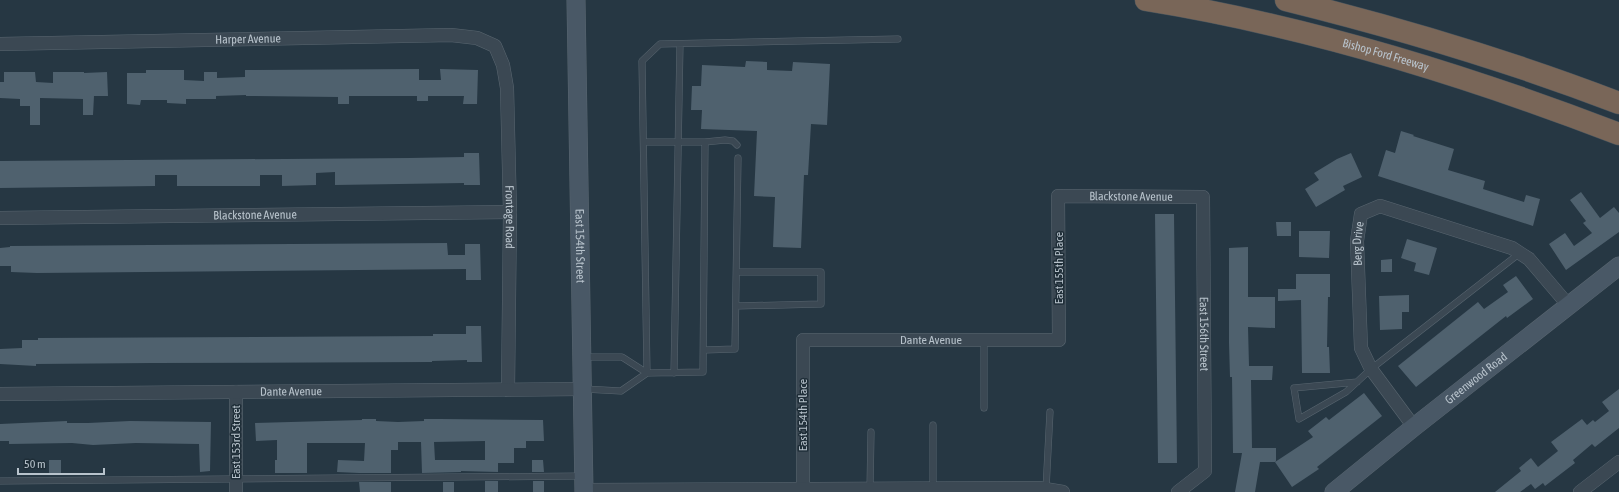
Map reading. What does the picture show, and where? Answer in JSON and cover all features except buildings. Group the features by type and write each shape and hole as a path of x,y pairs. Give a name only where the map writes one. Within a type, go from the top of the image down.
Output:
{"highway":[{"name":"Bishop Ford Freeway","path":"1146,0 1255,22 1352,45 1445,72 1515,95 1619,134"},
{"path":"1286,0 1352,16 1443,42 1523,67 1619,104"}],"street":[{"name":"East 154th Street","path":"576,4 584,486"},
{"name":"Harper Avenue","path":"0,44 451,35 477,38 495,46"},
{"name":"Frontage Road","path":"495,46 503,65 507,88 510,212 508,390"},
{"name":"Blackstone Avenue","path":"1058,196 1203,197"},
{"name":"East 155th Place","path":"1058,196 1059,340"},
{"name":"East 156th Street","path":"1178,492 1205,471 1203,197"},
{"name":"Berg Drive","path":"1414,427 1371,369 1362,348 1360,333 1357,241 1361,214 1380,206 1512,248 1529,259 1569,306"},
{"name":"Blackstone Avenue","path":"0,218 510,212"},
{"name":"Greenwood Road","path":"1334,492 1414,427 1619,266"},
{"name":"Dante Avenue","path":"803,340 1059,340"},
{"name":"East 154th Place","path":"803,340 803,489"},
{"name":"Dante Avenue","path":"0,394 582,389"},
{"name":"East 153rd Street","path":"236,392 236,485"},
{"path":"1580,492 1619,462"},
{"path":"584,486 803,489 1046,489 1063,492"}],"lane":[{"path":"647,373 642,61 660,44 898,39"},
{"path":"674,373 680,44"},
{"path":"644,142 705,142 725,140 733,141 737,145"},
{"path":"582,357 622,357 647,373 703,372 705,142"},
{"path":"704,350 735,349 738,158"},
{"path":"1357,382 1294,388 1299,419 1346,392 1357,382 1371,369 1520,253"},
{"path":"736,306 821,304 821,272 737,272"},
{"path":"984,340 984,408"},
{"path":"582,389 621,391 647,373"},
{"path":"1046,489 1050,412"},
{"path":"933,424 933,489"},
{"path":"870,489 871,432"},
{"path":"0,481 236,485 584,486"}]}
